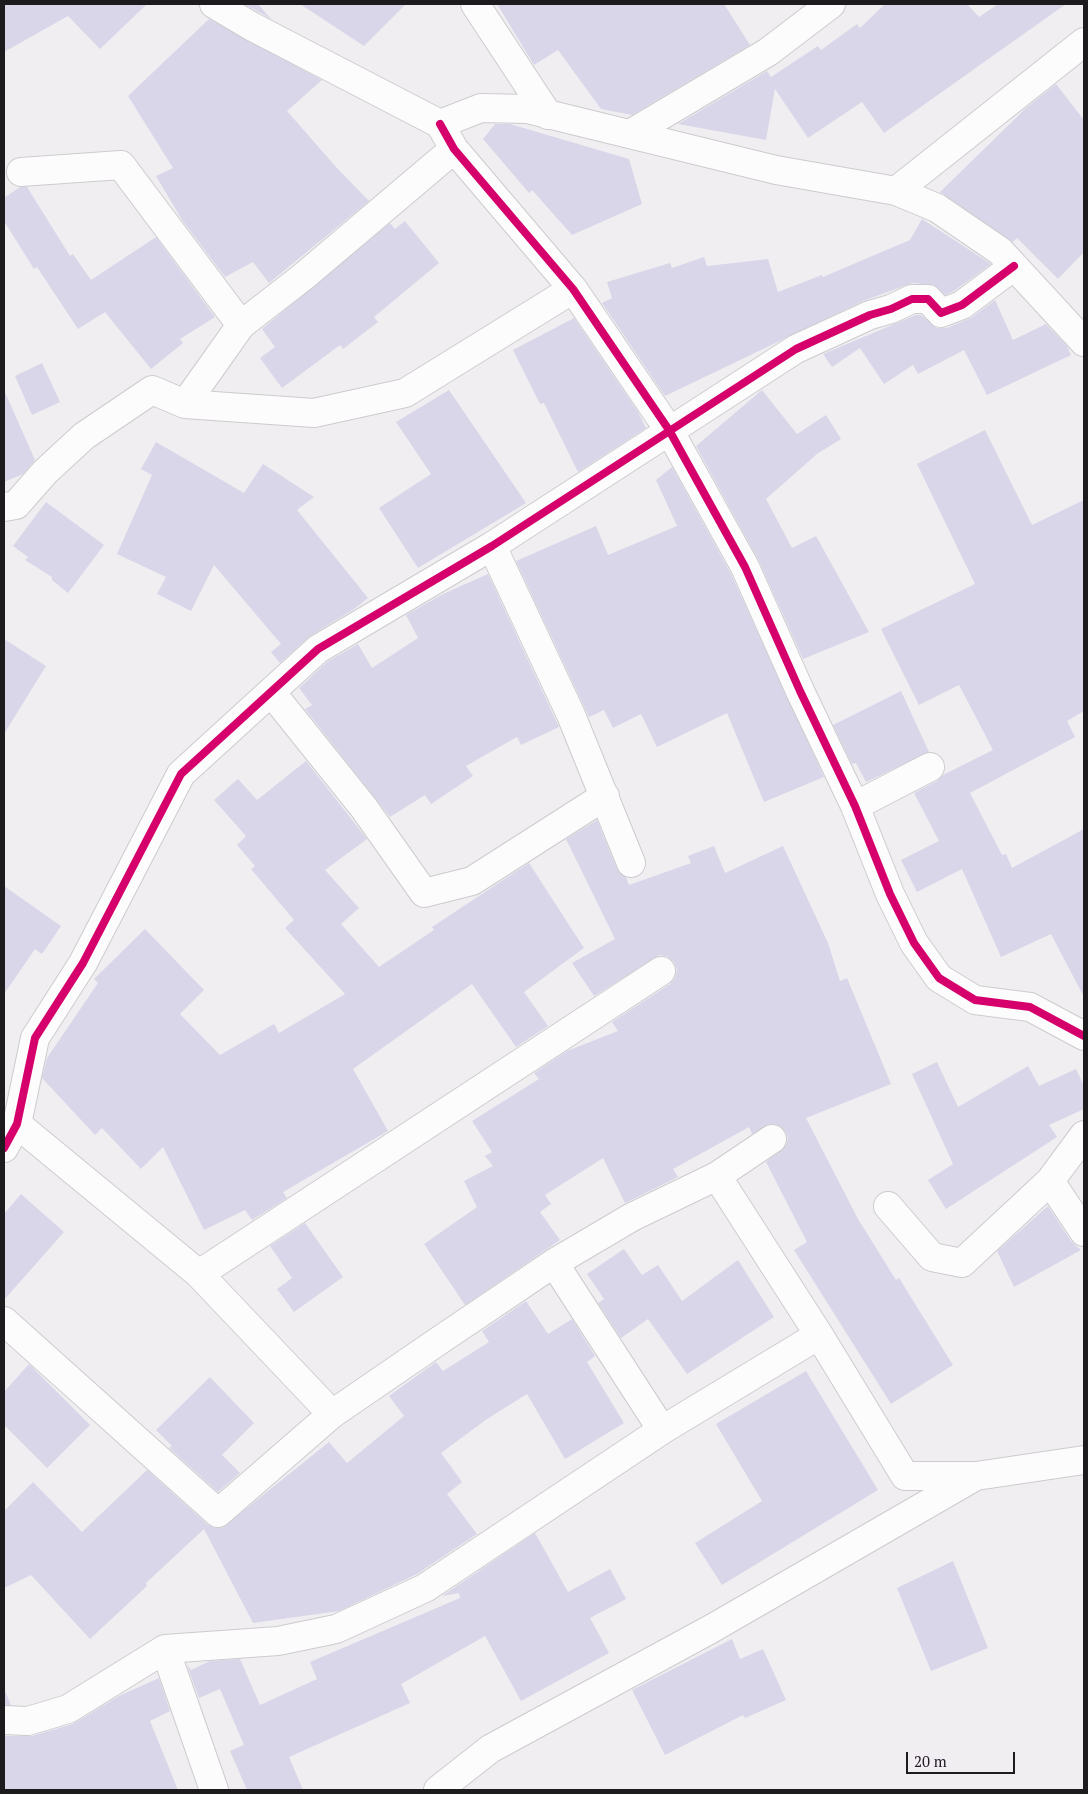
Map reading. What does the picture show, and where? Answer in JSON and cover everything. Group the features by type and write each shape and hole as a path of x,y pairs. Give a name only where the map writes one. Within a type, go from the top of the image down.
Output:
{"street":[{"path":"214,4 251,26 440,124 454,149 573,289 669,430 745,567 800,691 855,806 890,894 914,943 939,978 975,1000 1030,1007 1084,1036"},
{"path":"475,4 548,115"},
{"path":"630,134 768,52 831,4"},
{"path":"896,191 1084,42"},
{"path":"440,124 482,108 527,109 776,170 896,191 937,208 1000,251 1084,342"},
{"path":"185,404 241,325 304,276 454,149"},
{"path":"21,172 121,165 241,325"},
{"path":"4,1148 17,1124 35,1038 83,963 181,774 318,649 492,546 796,349 870,315 891,309 912,299 928,299 942,313 962,305 1014,266"},
{"path":"4,507 16,505 45,472 84,436 152,390 185,404 314,412 405,393 573,289"},
{"path":"492,546 571,715 632,863"},
{"path":"271,692 364,808 424,893 472,881 605,796"},
{"path":"855,806 930,767"},
{"path":"199,1274 661,971"},
{"path":"17,1124 199,1274 332,1414"},
{"path":"888,1206 932,1256 962,1264 1050,1181 1084,1135"},
{"path":"4,1321 218,1513 332,1414 554,1263 632,1217 717,1176 772,1139"},
{"path":"717,1176 819,1335 905,1476 976,1476 1084,1460"},
{"path":"1050,1181 1084,1232"},
{"path":"554,1263 662,1430"},
{"path":"4,1720 28,1721 68,1709 165,1649 278,1641 336,1629 425,1588 662,1430 819,1335"},
{"path":"438,1790 490,1749 711,1629 976,1476"},
{"path":"165,1649 214,1790"}],"building":[{"path":"4,4 147,4 100,49 68,16 4,52"},
{"path":"244,4 258,4 271,19 259,12"},
{"path":"300,4 406,4 364,46"},
{"path":"497,4 724,4 750,45 632,115 601,109 558,50 534,65"},
{"path":"885,4 967,4 979,17 998,4 1066,4 884,133 862,102 808,138 775,89 766,140 678,124 767,71 771,77 818,46 821,50 857,24 860,28"},
{"path":"209,19 322,80 287,111 369,201 269,283 253,262 225,277 182,220 156,176 173,168 128,96"},
{"path":"1056,84 1084,120 1084,252 1058,279 1017,238 1013,242 940,192 1026,108"},
{"path":"495,124 510,124 629,159 642,204 572,235 532,190 529,193 483,139"},
{"path":"20,187 27,187 70,256 73,254 91,280 156,237 215,317 180,339 183,343 151,369 105,312 78,329 37,267 34,269 4,221 4,198"},
{"path":"922,219 991,264 954,291 945,295 934,285 912,283 863,301 665,396 602,303 612,298 607,282 670,263 672,268 704,257 707,266 768,259 778,292 822,275 823,277 910,240"},
{"path":"405,221 439,263 374,317 378,322 343,349 340,345 282,388 260,358 275,347 262,329 390,223 395,229"},
{"path":"995,300 1013,340 1046,324 1067,346 1071,355 987,395 964,350 918,374 913,365 884,384 860,348 832,367 823,354 916,315 921,315 937,328 947,328 971,318"},
{"path":"574,318 638,412 646,428 578,472 544,403 540,404 513,350"},
{"path":"42,363 60,402 32,415 15,376"},
{"path":"4,390 35,460 23,474 4,482"},
{"path":"449,390 526,503 418,568 379,508 431,474 396,422"},
{"path":"762,390 797,434 826,415 841,439 817,454 766,499 792,548 816,536 869,632 803,659 759,561 696,446"},
{"path":"985,430 1032,525 1084,500 1084,711 1067,721 1075,737 970,793 1002,855 1006,854 1012,868 1084,829 1084,997 1051,934 1001,957 962,869 917,892 901,860 939,841 914,793 937,781 943,775 993,750 959,685 919,705 881,629 975,584 917,464"},
{"path":"156,442 244,493 263,464 314,497 297,510 368,598 354,609 310,636 280,663 271,652 281,644 214,565 191,611 157,594 166,577 117,554 152,475 141,469"},
{"path":"672,467 731,574 824,777 764,802 727,713 657,747 641,714 613,728 604,710 589,717 516,561 596,526 608,555 677,526 656,480"},
{"path":"46,502 104,545 68,593 52,580 52,577 25,560 28,557 13,546"},
{"path":"488,574 559,727 521,745 517,737 466,766 473,776 431,804 425,795 390,817 305,709 312,705 299,688 327,662 358,644 372,668 418,638 406,615 443,594"},
{"path":"4,639 46,666 4,734"},
{"path":"901,691 929,752 866,782 856,763 852,764 833,725"},
{"path":"306,761 367,839 325,870 359,908 341,924 379,967 434,930 432,927 529,863 584,948 524,992 548,1026 516,1047 472,984 353,1069 388,1131 283,1192 287,1198 252,1220 245,1210 204,1230 163,1147 141,1169 102,1128 95,1135 42,1078 47,1058 98,983 94,979 145,929 204,990 180,1014 220,1055 274,1024 279,1033 345,994 285,928 294,920 251,869 255,866 237,845 246,836 214,800 238,779 257,800"},
{"path":"597,820 617,869 626,877 629,885 691,863 688,856 714,846 725,873 783,846 828,943 840,981 847,978 891,1084 806,1118 858,1219 896,1280 899,1278 953,1365 891,1404 794,1250 807,1242 766,1162 786,1145 788,1138 785,1131 778,1125 770,1124 752,1134 749,1127 673,1169 678,1177 625,1203 603,1158 545,1195 551,1204 540,1212 560,1240 465,1305 424,1244 477,1207 464,1181 493,1166 485,1156 492,1152 472,1121 539,1079 534,1073 567,1051 618,1031 612,1022 670,984 675,978 677,970 674,962 668,957 660,955 594,996 572,963 615,939 566,839"},
{"path":"4,886 61,926 42,954 35,949 4,994"},
{"path":"937,1062 958,1107 1028,1066 1039,1086 1076,1069 1084,1086 1084,1109 1049,1125 1057,1137 946,1209 928,1180 953,1164 912,1074"},
{"path":"21,1194 64,1232 4,1300 4,1214"},
{"path":"1048,1206 1071,1241 1081,1250 1014,1287 997,1251"},
{"path":"305,1223 343,1277 294,1312 277,1289 292,1278 270,1246"},
{"path":"624,1249 642,1275 658,1265 682,1301 738,1260 774,1317 687,1374 648,1319 621,1338 598,1303 604,1299 587,1274"},
{"path":"526,1301 548,1334 572,1319 595,1356 587,1362 624,1423 565,1459 527,1394 487,1419 441,1453 462,1482 447,1494 477,1534 417,1574 339,1611 253,1623 204,1529 90,1639 31,1575 4,1588 4,1511 33,1482 82,1532 147,1470 208,1525 222,1528 329,1442 347,1463 404,1416 389,1396 436,1362 443,1371 489,1342 482,1331"},
{"path":"29,1364 90,1425 47,1468 4,1425 4,1392"},
{"path":"806,1371 878,1490 722,1585 695,1543 762,1501 716,1424"},
{"path":"210,1377 254,1423 222,1455 240,1473 218,1492 169,1448 172,1446 156,1430"},
{"path":"535,1533 568,1592 610,1569 626,1599 590,1618 609,1653 521,1701 485,1636 401,1684 410,1703 289,1757 303,1790 247,1790 230,1751 244,1745 220,1689 199,1698 187,1665 191,1670 210,1661 240,1659 260,1705 317,1679 310,1662 460,1598 459,1593 442,1596"},
{"path":"953,1561 988,1648 931,1671 897,1588"},
{"path":"732,1639 740,1659 763,1649 786,1700 745,1718 743,1715 665,1755 632,1690"},
{"path":"159,1678 170,1711 150,1721 178,1790 4,1790 4,1736 32,1736 73,1724 119,1696"},
{"path":"4,1689 11,1705 4,1705"}],"cycle path":[{"path":"440,124 454,149 573,289 669,430 745,567 800,691 855,806 890,894 914,943 939,978 975,1000 1030,1007 1084,1036"},
{"path":"4,1148 17,1124 35,1038 83,963 181,774 318,649 492,546 796,349 870,315 891,309 912,299 928,299 941,313 962,305 1014,266"}]}
